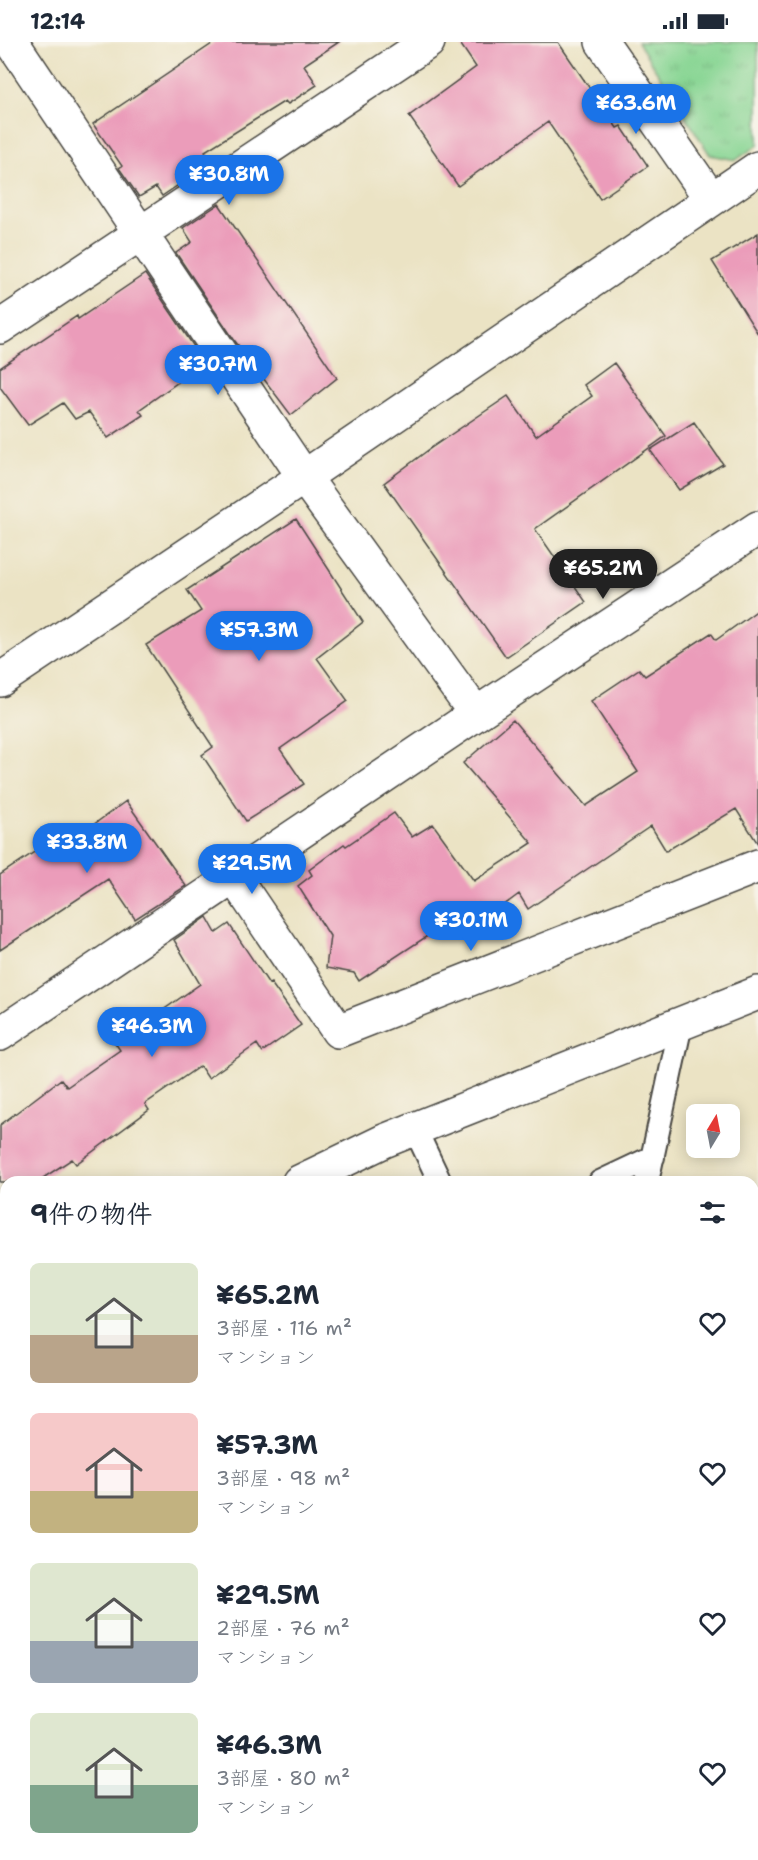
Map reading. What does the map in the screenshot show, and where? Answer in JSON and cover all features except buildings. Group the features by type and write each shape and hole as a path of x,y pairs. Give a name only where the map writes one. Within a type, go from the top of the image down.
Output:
{"street":[{"path":"12,42 304,477 476,714"},
{"path":"0,327 428,42"},
{"path":"602,42 711,199"},
{"path":"0,680 304,477 758,168"},
{"path":"0,1034 476,714 758,528"},
{"path":"234,877 338,1031 758,866"},
{"path":"311,1176 384,1141 758,993"}],"lane":[{"path":"648,1176 681,1024"},
{"path":"415,1129 437,1176"},
{"path":"613,1176 653,1157"}],"green space":[{"path":"638,42 758,42 758,145 736,160 710,155"}]}
